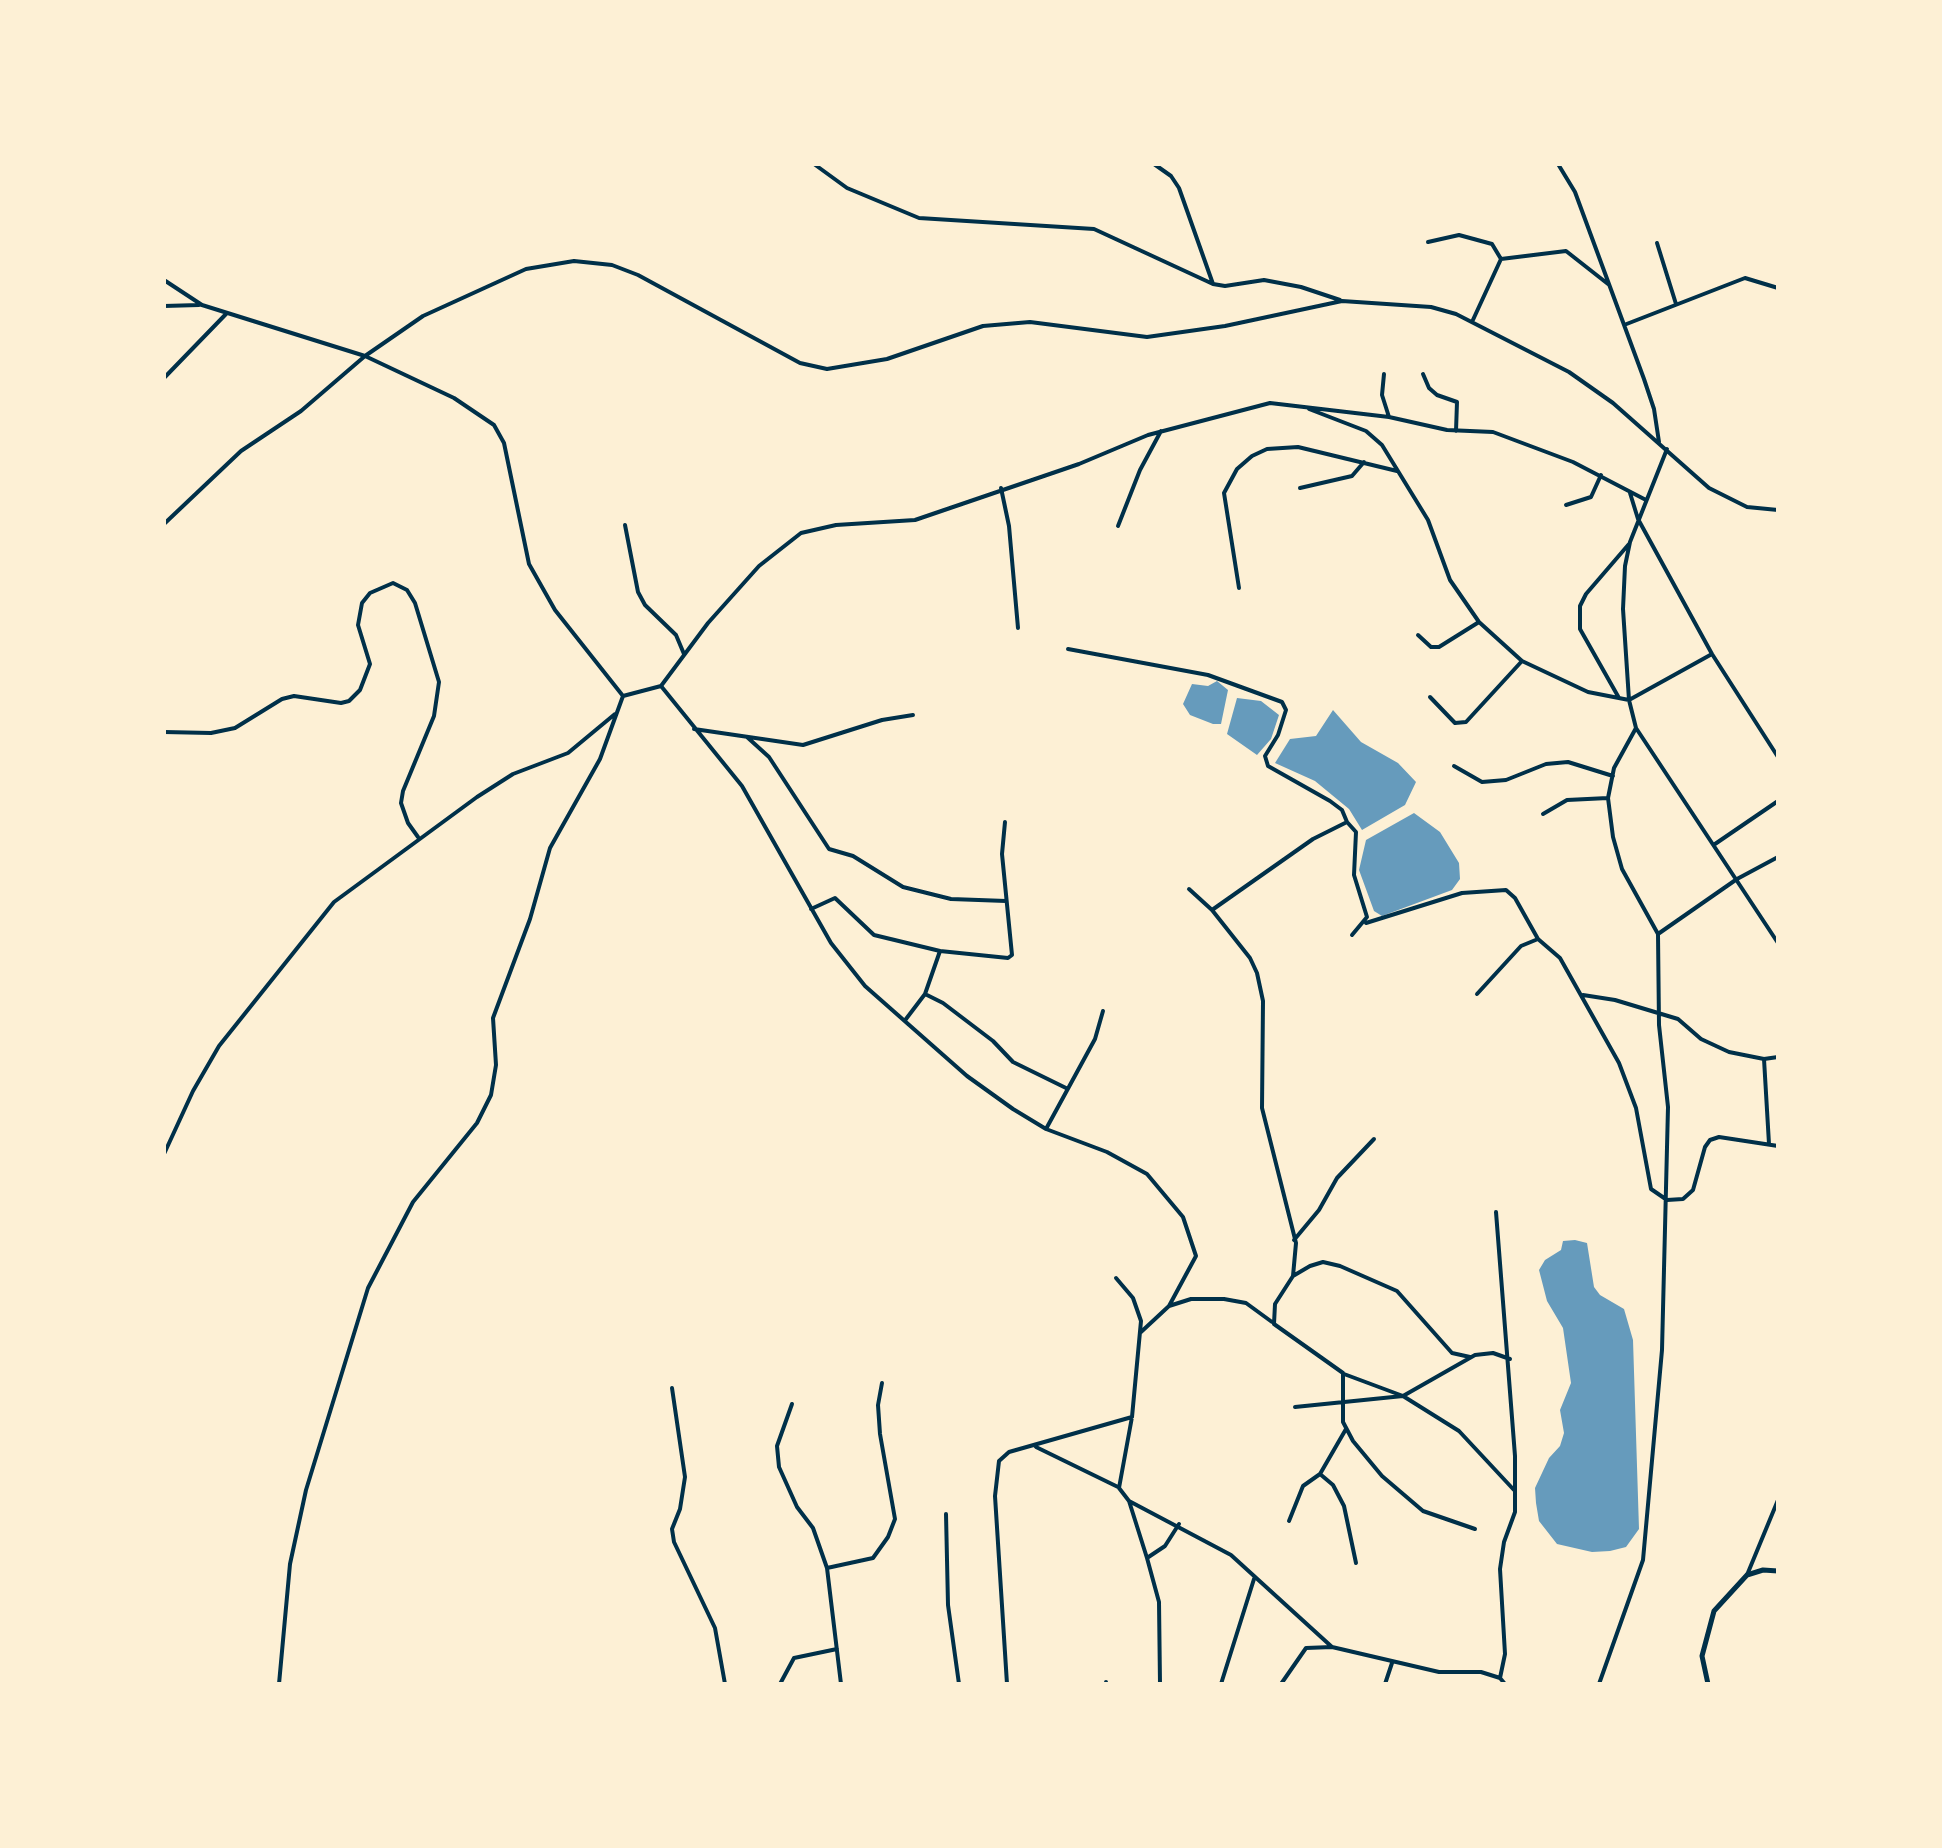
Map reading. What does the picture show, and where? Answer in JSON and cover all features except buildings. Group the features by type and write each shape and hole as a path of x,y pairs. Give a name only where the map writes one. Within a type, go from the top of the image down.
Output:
{"street":[{"path":"814,164 847,188 919,218 1094,229 1213,284 1225,286 1264,280 1301,287 1342,301 1431,307 1472,322 1569,372 1613,403 1709,488 1747,507 1778,510"},
{"path":"1154,164 1171,176 1179,188 1213,284"},
{"path":"1558,164 1575,192 1624,325 1654,409 1659,442"},
{"path":"1428,242 1459,235 1492,244 1501,259"},
{"path":"1657,243 1676,304"},
{"path":"1501,259 1566,251 1609,284"},
{"path":"1472,322 1501,259"},
{"path":"164,524 241,451 301,411 365,356 423,316 526,269 574,261 612,265 638,275 800,363 827,369 887,359 983,326 1030,322 1147,337 1225,326 1342,301"},
{"path":"1624,325 1745,278 1778,288"},
{"path":"164,280 202,305 365,356 465,404 494,425 504,443 529,564 555,610 623,696"},
{"path":"164,306 202,305"},
{"path":"164,378 226,314"},
{"path":"1384,374 1382,395 1389,417"},
{"path":"1423,374 1429,388 1437,395 1457,402 1456,431"},
{"path":"623,696 661,686 684,654 759,566 801,533 836,525 915,520 1001,488 1079,464 1161,431 1270,403 1389,417 1456,431 1493,432 1601,475 1646,500"},
{"path":"1303,407 1375,437 1428,520 1450,580 1479,622 1522,661 1588,692 1629,700 1712,654"},
{"path":"1118,526 1140,470 1161,431"},
{"path":"1239,588 1224,493 1237,469 1252,456 1283,448 1330,452 1397,471"},
{"path":"1667,449 1630,542 1623,609 1629,700 1636,728 1778,943"},
{"path":"1300,488 1352,476 1364,462"},
{"path":"1566,505 1591,497 1601,475"},
{"path":"1001,488 1009,526 1018,628"},
{"path":"1630,493 1638,519 1712,654 1778,757"},
{"path":"625,525 638,592 645,605 676,635 684,654"},
{"path":"1619,698 1580,629 1580,606 1586,594 1630,542"},
{"path":"164,732 211,733 235,728 256,712 294,696 341,703 349,701 360,690 370,664 358,625 362,603 370,593 393,583 407,590 415,603 439,682 434,716 401,803 408,823 418,837"},
{"path":"1418,635 1431,647 1439,647 1479,622"},
{"path":"1068,649 1208,675 1282,702 1286,710 1278,735 1265,756 1268,766 1330,801 1342,810 1356,832 1354,875 1367,917 1366,923"},
{"path":"1430,697 1455,723 1466,722 1522,661"},
{"path":"661,686 742,786 831,943 865,986 967,1076 1046,1129 1107,1152 1147,1174 1183,1217 1196,1256 1169,1306 1141,1332"},
{"path":"279,1684 290,1564 306,1490 368,1288 413,1202 477,1123 491,1095 496,1065 493,1018 530,919 550,848 600,759 623,696"},
{"path":"164,1154 193,1091 219,1046 334,902 418,837 513,774 568,753 617,713"},
{"path":"694,729 727,731 803,745 882,720 913,715"},
{"path":"1599,1684 1643,1560 1662,1350 1668,1107 1659,1015 1658,934 1622,869 1613,837 1608,798 1613,776 1636,728"},
{"path":"747,737 769,757 829,849 853,856 903,887 951,899 1006,901"},
{"path":"1454,766 1482,782 1506,780 1546,764 1568,762 1613,776"},
{"path":"1543,814 1567,800 1608,798"},
{"path":"1715,844 1778,801"},
{"path":"811,909 835,898 874,935 940,951 1008,958 1012,952 1002,854 1005,822"},
{"path":"1212,910 1313,839 1347,822"},
{"path":"1658,934 1737,879 1778,857"},
{"path":"1189,889 1212,910 1250,958 1263,1001 1262,1108 1294,1240 1293,1276 1275,1304 1274,1324"},
{"path":"1352,935 1366,923 1462,893 1506,890 1515,898 1538,939 1560,958 1619,1063 1636,1108 1651,1189 1667,1200 1683,1199 1693,1190 1705,1147 1710,1140 1719,1137 1778,1146"},
{"path":"1477,994 1521,946 1538,939"},
{"path":"906,1019 925,994 940,951"},
{"path":"925,994 943,1003 993,1041 1013,1062 1066,1088"},
{"path":"1583,995 1615,1000 1678,1019 1701,1039 1729,1052 1764,1059 1778,1057"},
{"path":"1046,1129 1095,1039 1103,1011"},
{"path":"1764,1059 1769,1145"},
{"path":"1294,1240 1319,1210 1337,1178 1374,1139"},
{"path":"1496,1212 1510,1359 1515,1492 1515,1512 1504,1542 1500,1569 1505,1654 1500,1678"},
{"path":"1293,1276 1323,1262 1381,1282 1397,1291 1452,1353 1470,1357"},
{"path":"1116,1278 1133,1298 1141,1332 1132,1417 1119,1488"},
{"path":"1169,1306 1191,1299 1246,1303 1343,1373 1403,1396 1459,1431 1515,1492"},
{"path":"1295,1407 1403,1396 1470,1357 1493,1353 1510,1359"},
{"path":"1343,1373 1346,1429 1382,1476 1423,1511 1475,1529"},
{"path":"827,1568 873,1558 888,1537 895,1519 880,1434 878,1405 882,1383"},
{"path":"672,1388 685,1477 680,1509 672,1529 674,1542 715,1628 725,1684"},
{"path":"792,1404 777,1446 779,1467 797,1507 813,1528 827,1568 841,1684"},
{"path":"1007,1684 995,1496 999,1461 1009,1452 1132,1417"},
{"path":"1289,1521 1303,1486 1320,1474 1346,1429"},
{"path":"1034,1446 1119,1488 1129,1501 1159,1602 1160,1684"},
{"path":"1320,1474 1333,1485 1344,1506 1356,1563"},
{"path":"1708,1684 1702,1656 1714,1611 1747,1575 1778,1500"},
{"path":"1129,1501 1179,1524 1231,1555 1332,1647"},
{"path":"946,1514 948,1605 959,1684"},
{"path":"1147,1558 1165,1546 1179,1524"},
{"path":"1747,1575 1763,1570 1778,1571"},
{"path":"1221,1684 1254,1578"},
{"path":"1281,1684 1306,1648 1332,1647 1439,1672 1481,1672 1500,1678 1505,1684"},
{"path":"780,1684 794,1658 837,1649"},
{"path":"1385,1684 1392,1663"}],"water":[{"path":"1217,681 1228,690 1221,724 1190,715 1183,704 1192,684 1208,686"},
{"path":"1237,698 1261,701 1279,715 1271,739 1257,755 1227,734"},
{"path":"1333,710 1361,742 1398,763 1416,782 1405,805 1362,830 1349,809 1315,781 1275,763 1290,739 1316,736"},
{"path":"1414,813 1440,832 1459,863 1460,879 1452,890 1382,916 1374,911 1359,870 1366,840"},
{"path":"1563,1241 1587,1243 1594,1287 1600,1295 1624,1309 1633,1340 1639,1529 1626,1547 1610,1551 1592,1552 1557,1544 1539,1521 1536,1503 1535,1488 1549,1458 1560,1446 1564,1433 1560,1410 1571,1383 1563,1328 1547,1301 1539,1270 1545,1260 1561,1250"}]}
